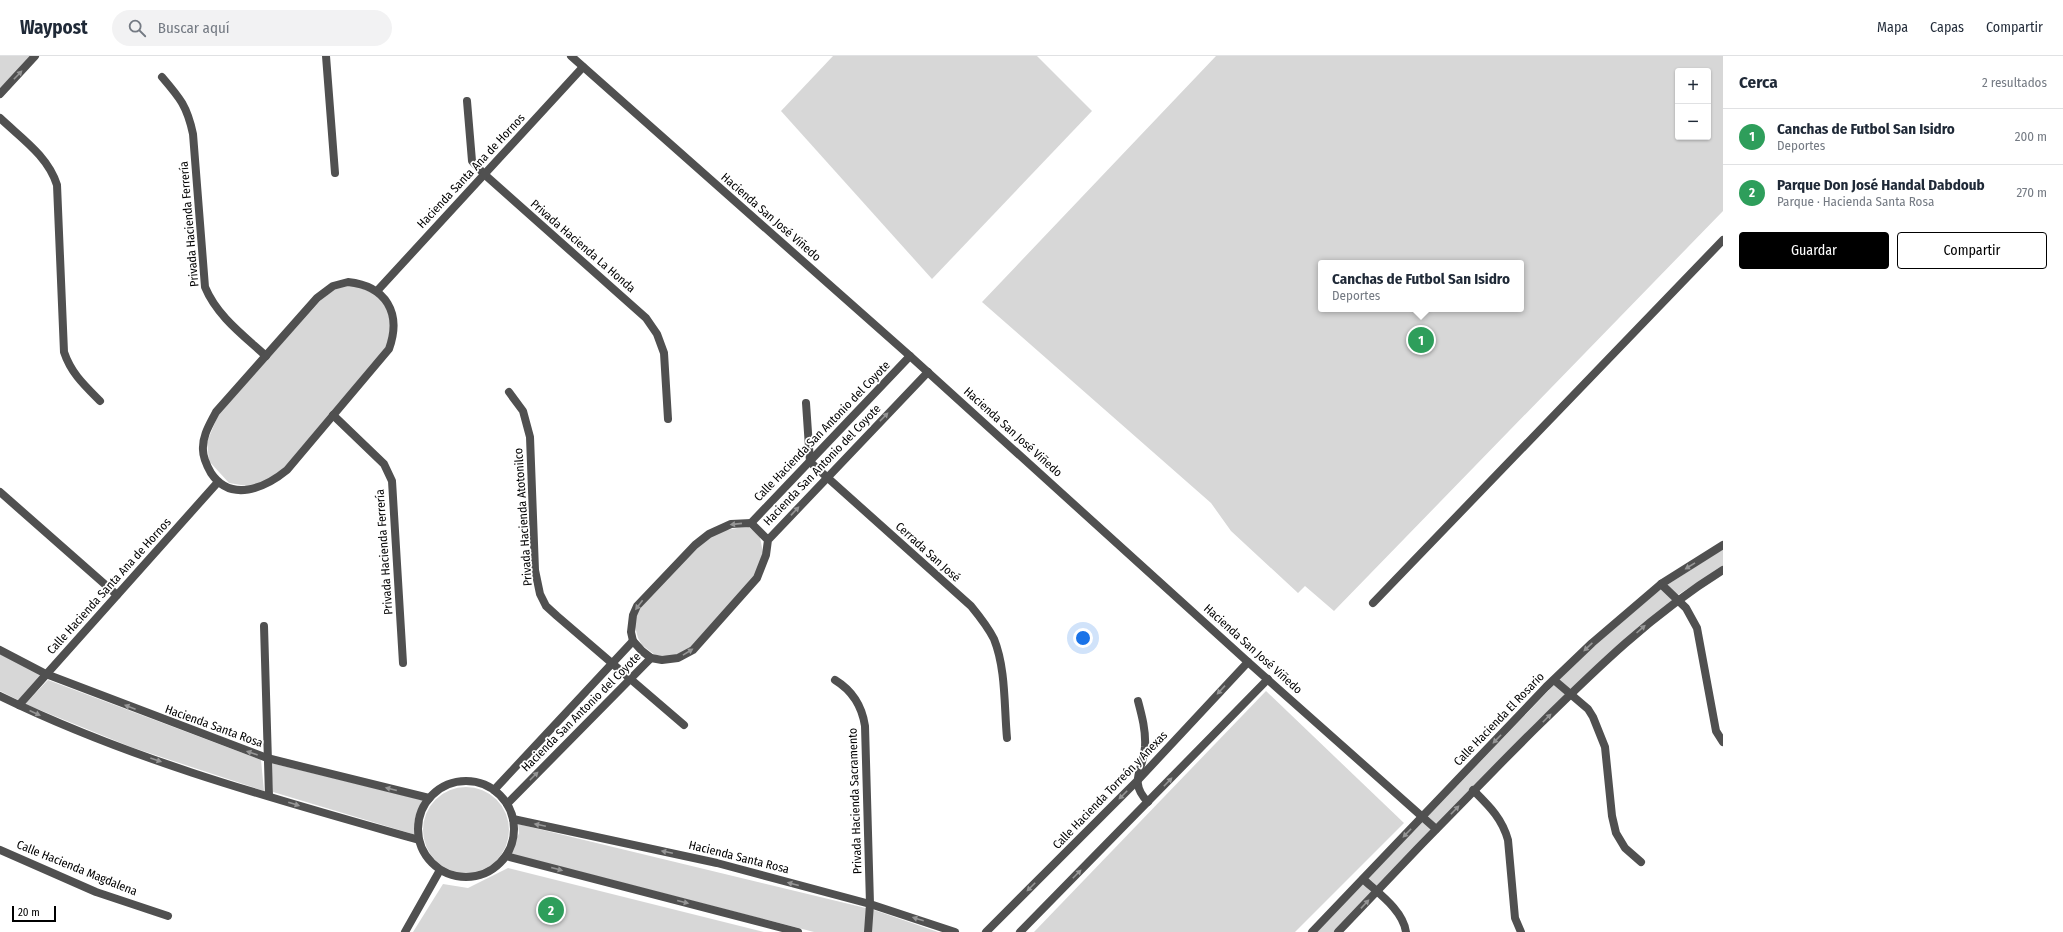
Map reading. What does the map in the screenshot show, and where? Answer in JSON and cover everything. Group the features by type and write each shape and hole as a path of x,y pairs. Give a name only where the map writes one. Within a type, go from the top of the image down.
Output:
{"street":[{"path":"0,94 35,56"},
{"path":"326,56 335,173"},
{"name":"Hacienda San José Viñedo","path":"571,56 928,372 1248,662 1436,829"},
{"name":"Hacienda Santa Ana de Hornos","path":"377,291 583,67"},
{"name":"Privada Hacienda Ferrería","path":"162,77 183,102 189,115 193,134 205,287 211,302 218,311 266,356"},
{"name":"Privada Hacienda La Honda","path":"467,101 472,161 484,174 646,318 657,334 664,353 668,419"},
{"path":"0,118 41,156 55,178 57,185 64,352 68,365 78,379 100,401"},
{"path":"1373,603 1723,240"},
{"path":"348,282 360,283 377,291 385,299 391,309 395,324 393,338 389,349 287,470 263,486 247,489 230,488 218,482 206,463 203,450 207,428 216,412 317,298 333,286 348,282"},
{"name":"Calle Hacienda San Antonio del Coyote","path":"751,522 910,356"},
{"name":"Hacienda San Antonio del Coyote","path":"507,804 651,658 662,660 678,658 693,650 757,578 766,555 768,540 928,372"},
{"name":"Privada Hacienda Atotonilco","path":"510,392 523,411 530,437 535,570 540,594 546,606 684,726"},
{"path":"806,403 810,462"},
{"name":"Privada Hacienda Ferrería","path":"333,415 384,464 392,481 403,663"},
{"name":"Cerrada San José","path":"810,462 971,606 984,622 994,639 999,655 1007,738"},
{"name":"Calle Hacienda Santa Ana de Hornos","path":"18,705 218,482"},
{"path":"0,492 116,595"},
{"path":"651,658 633,641 631,625 637,606 695,544 720,528 731,524 751,522 768,540"},
{"name":"Calle Hacienda El Rosario","path":"1312,932 1554,680 1592,643 1661,584 1723,545"},
{"path":"1338,932 1473,790 1570,694 1614,653 1677,599 1723,570"},
{"path":"1661,584 1686,608 1697,628 1716,731 1723,742"},
{"path":"264,626 269,796"},
{"path":"494,790 633,641"},
{"name":"Hacienda Santa Rosa","path":"0,650 46,674 267,758 429,798"},
{"name":"Calle Hacienda Torreón y Anexas","path":"986,932 1137,781 1248,662"},
{"path":"1020,932 1268,679"},
{"name":"Privada Hacienda Sacramento","path":"835,680 851,692 859,703 863,715 870,904 868,932"},
{"path":"1554,680 1588,709 1599,731 1605,747 1612,816 1616,833 1625,848 1641,862"},
{"path":"0,696 18,705 133,752 228,785 419,840"},
{"path":"1138,701 1144,726 1145,747 1137,781 1142,795 1148,802"},
{"path":"460,781 478,783 494,790 507,804 513,819 514,832 512,845 506,856 498,866 476,876 464,877 452,875 440,870 431,862 424,852 419,840 418,825 422,811 429,798 443,787 460,781"},
{"path":"1473,790 1497,814 1505,829 1508,840 1515,918 1521,932"},
{"name":"Hacienda Santa Rosa","path":"513,819 717,863 870,904 955,932"},
{"name":"Calle Hacienda Magdalena","path":"0,850 96,892 168,916"},
{"path":"506,856 798,932"},
{"path":"405,932 440,870"},
{"path":"1363,879 1400,917 1406,932"}],"shaded area":[{"path":"0,56 31,56 0,88"},
{"path":"833,56 1037,56 1092,111 932,279 781,111"},
{"path":"1216,56 1723,56 1723,211 1334,611 1305,586 1298,593 1231,531 1211,503 982,302"},
{"path":"350,285 371,292 383,301 387,307 390,314 391,328 387,346 283,469 264,483 247,486 229,483 209,461 207,442 219,413 321,300 335,289"},
{"path":"749,527 760,537 763,553 754,578 692,648 675,657 655,655 642,645 638,638 634,623 638,611 674,570 694,549 713,535 735,528"},
{"path":"1723,549 1723,567 1679,594 1571,689 1334,932 1317,932 1552,687 1596,644 1661,589"},
{"path":"0,654 42,675 18,700 0,691"},
{"path":"48,680 261,760 264,791 131,747 25,704"},
{"path":"1266,691 1404,823 1295,932 1034,932"},
{"path":"271,763 423,800 414,821 416,835 273,792"},
{"path":"466,787 474,788 490,794 502,806 508,822 508,838 502,854 490,866 474,872 466,873 458,872 442,866 430,854 424,838 423,830 424,822 430,806 442,794 458,788"},
{"path":"518,824 874,910 938,932 814,932 511,854 519,833"},
{"path":"508,868 764,932 413,932 443,884 468,888"}],"place":[{"name":"Canchas de Futbol San Isidro","path":"1421,340"},
{"name":"Parque Don José Handal Dabdoub","path":"551,910"}]}
